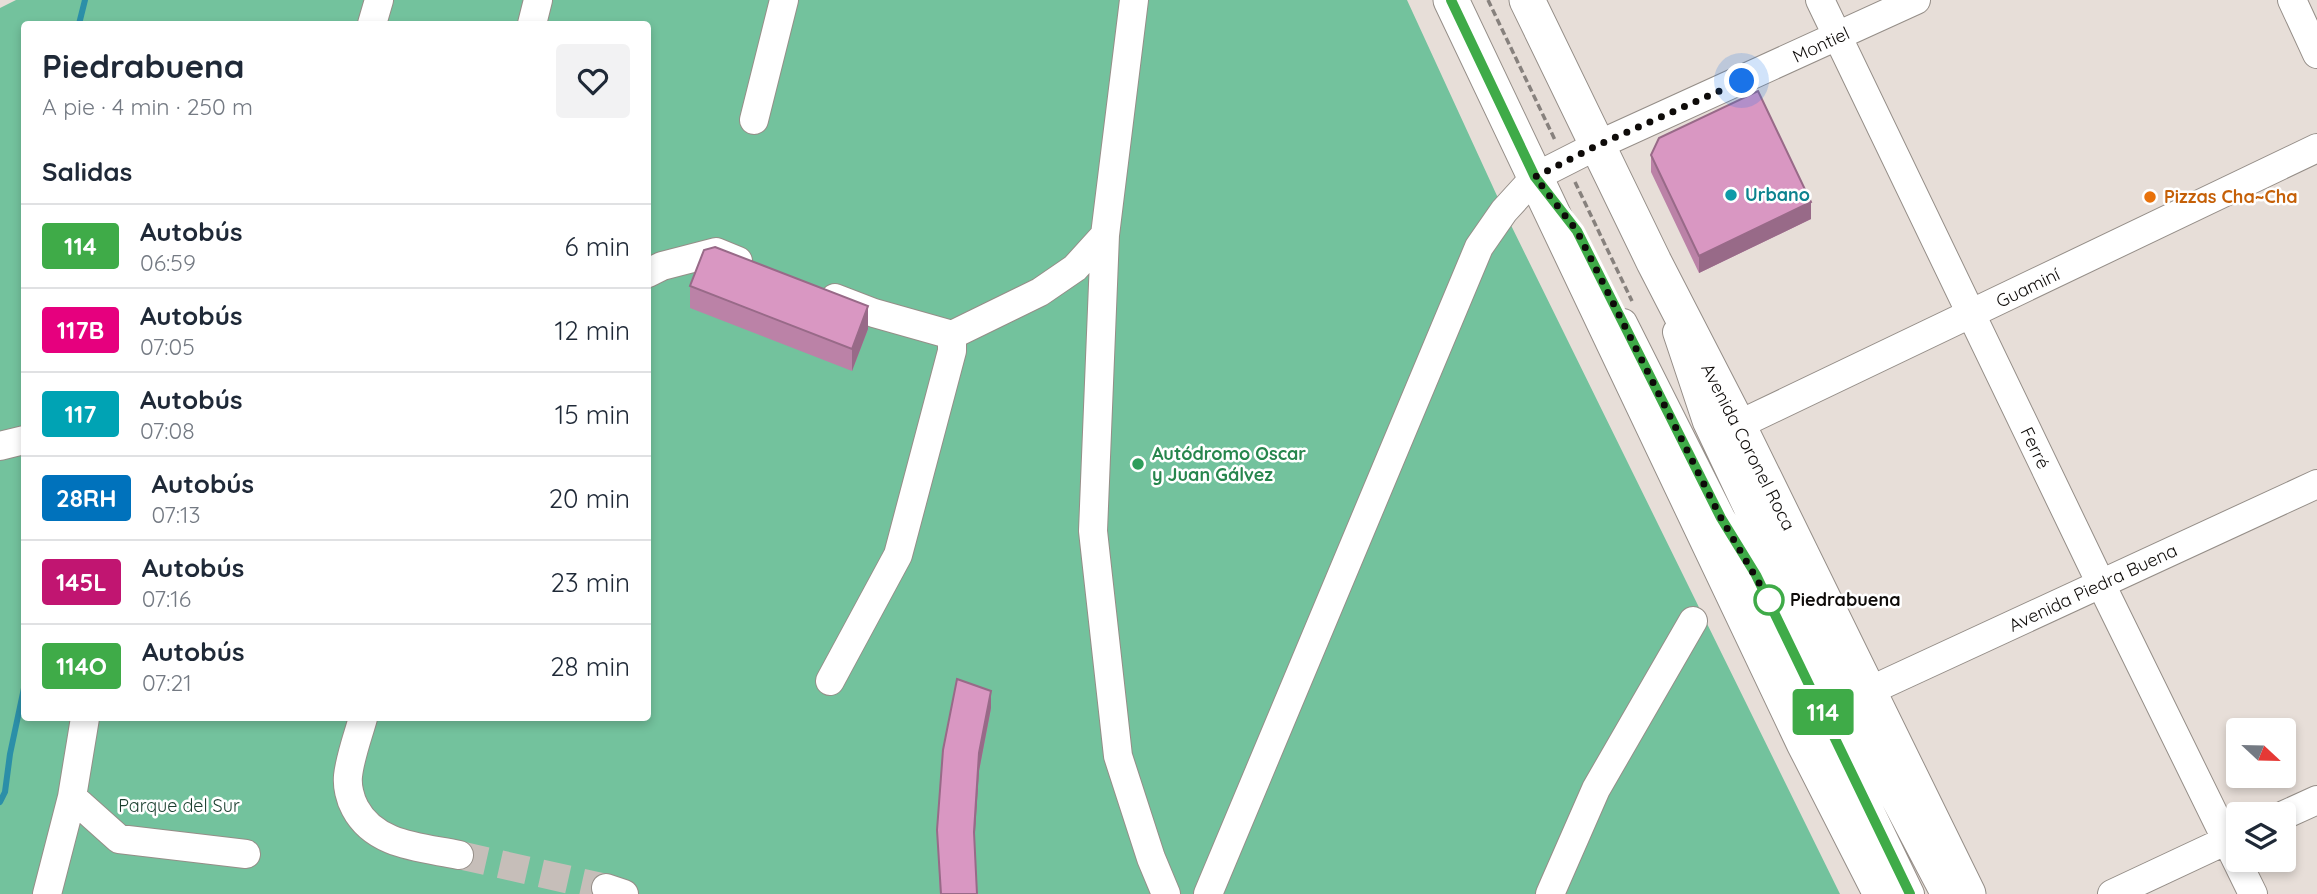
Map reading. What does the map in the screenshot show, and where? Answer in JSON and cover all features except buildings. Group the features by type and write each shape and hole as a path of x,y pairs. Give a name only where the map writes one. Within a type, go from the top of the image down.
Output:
{"main road":[{"path":"1451,0 1798,731 1881,894"},
{"name":"Avenida Coronel Roca","path":"1527,0 1968,894"}],"street":[{"path":"373,21 379,0"},
{"path":"533,21 538,0"},
{"path":"754,120 784,0"},
{"path":"1134,0 1105,235 1093,531 1118,756 1151,858 1166,894"},
{"name":"Ferré","path":"1820,0 2101,584 2226,826"},
{"name":"Montiel","path":"1535,177 1598,145 1916,0"},
{"path":"2292,0 2317,54"},
{"name":"Guaminí","path":"1738,425 2317,148"},
{"path":"1208,894 1479,247 1504,211 1535,177 1577,231 1721,518 1756,575 1910,894"},
{"path":"813,289 874,313 952,335 1040,292 1075,268 1105,235"},
{"path":"651,272 662,266 716,252 764,271"},
{"path":"1654,262 1707,422 1850,723 1891,791 1945,894"},
{"path":"830,681 898,555 952,351 952,335"},
{"name":"Avenida Piedra Buena","path":"1869,691 2317,484"},
{"path":"1550,894 1596,789 1693,621"},
{"path":"47,894 72,797 85,721"},
{"path":"362,721 348,777 351,801 361,820 374,832 391,840 459,855"},
{"path":"72,797 119,839 246,854"},
{"path":"2296,810 2317,800"},
{"path":"2112,894 2226,841"},
{"name":"Ferré","path":"2245,872 2253,894"}],"green space":[{"name":"Autódromo Oscar y Juan Gálvez","path":"16,0 1407,0 1504,211 1840,894 0,894 0,8"}],"waterway":[{"path":"80,21 85,0"},
{"path":"0,802 5,792 21,702"}],"tunnel":[{"path":"459,855 606,888"}],"bus line":[{"name":"114","path":"1451,0 1535,177 1577,231 1721,518 1756,575 1910,894"}],"place":[{"name":"Urbano","path":"1731,195"},
{"name":"Pizzas Cha~Cha","path":"2150,197"},
{"name":"Autódromo Oscar y Juan Gálvez","path":"1138,464"},
{"name":"Piedrabuena","path":"1769,600"}],"route":[{"path":"1742,81 1598,145 1535,177 1577,231 1721,518 1769,600"}],"park label":[{"name":"Parque del Sur","path":"179,806"}]}
